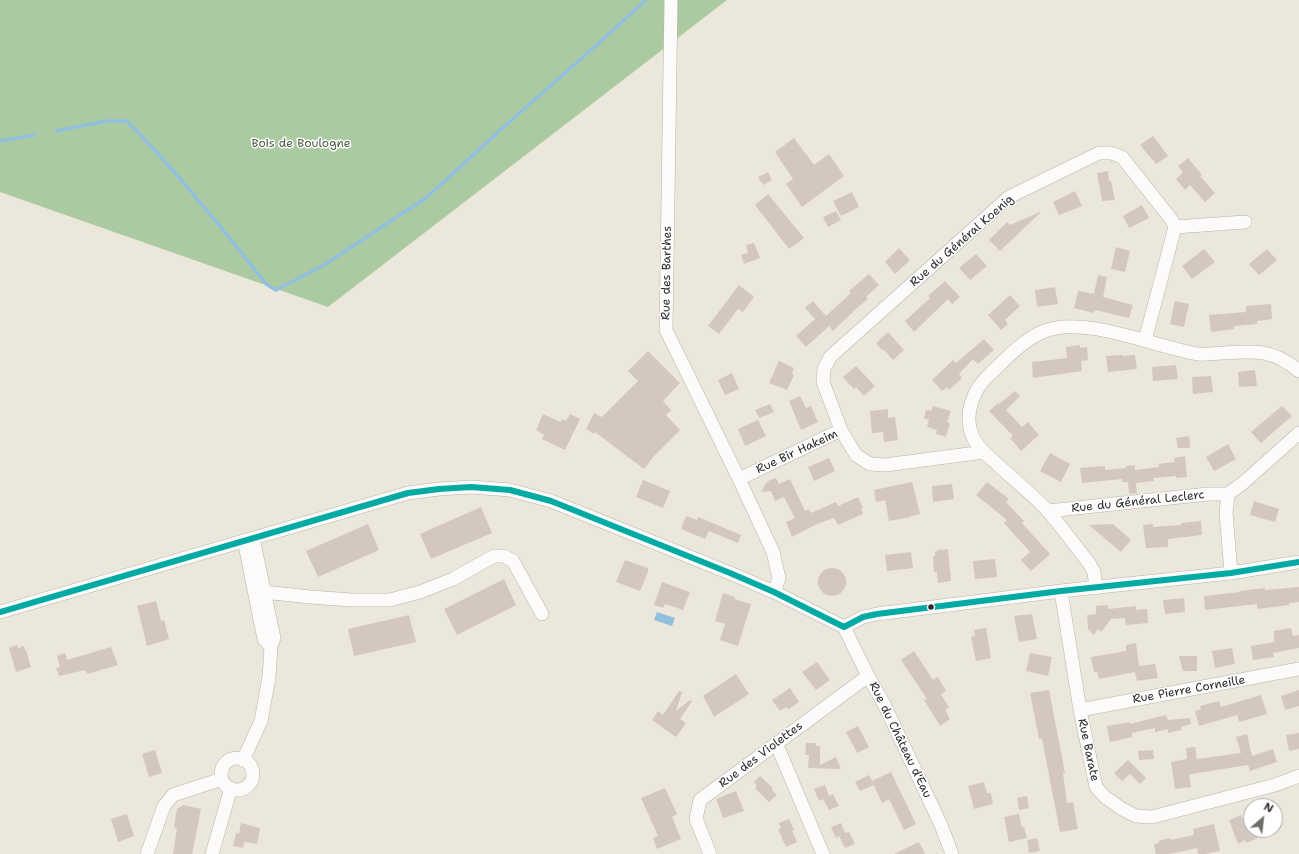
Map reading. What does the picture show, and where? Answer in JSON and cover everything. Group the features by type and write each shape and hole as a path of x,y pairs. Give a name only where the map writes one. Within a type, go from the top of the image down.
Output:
{"street":[{"name":"Rue des Barthes","path":"671,0 666,330 774,552 779,578 774,592"},
{"name":"Rue du Général Koenig","path":"841,430 823,382 824,369 830,357 1009,197 1099,153 1111,153 1122,157 1171,219 1175,227"},
{"path":"1145,340 1175,227 1245,222"},
{"name":"Rue du Général Leclerc","path":"1096,588 1094,572 1089,563 1048,511 984,452 973,437 969,408 982,381 1027,340 1043,332 1060,328 1082,326 1200,354 1253,351 1270,354 1289,363 1299,371"},
{"name":"Rue Bir Hakeim","path":"739,479 841,430 856,455 870,464 884,465 984,452"},
{"path":"1231,573 1226,513 1228,494 1243,483 1299,433"},
{"path":"0,612 408,493 471,487 510,490 551,501 774,592 844,627 863,617 877,614 1061,591 1231,573 1299,562"},
{"name":"Rue du Général Leclerc","path":"1048,511 1208,494 1228,494"},
{"path":"243,760 261,721 269,677 271,646 274,638 264,592 248,539"},
{"path":"248,539 264,639 271,646"},
{"path":"264,592 324,598 390,600 420,592 453,580 494,556 504,556 513,561 542,614"},
{"name":"Rue Barate","path":"1061,591 1080,710 1096,787 1105,797 1122,809 1136,816 1152,817 1275,785 1299,776"},
{"name":"Rue du Château d'Eau","path":"844,627 868,676 884,704 918,775 941,825 952,854"},
{"name":"Rue Pierre Corneille","path":"1080,710 1299,670"},
{"name":"Rue des Violettes","path":"710,854 696,819 700,800 868,676"},
{"path":"776,743 823,854"},
{"path":"228,760 243,760 251,767 252,777 246,786 236,790 224,783 222,779 222,769 228,760"},
{"path":"146,854 164,806 173,796 222,779"},
{"path":"212,854 231,788"}],"green space":[{"name":"Bois de Boulogne","path":"0,0 727,0 328,307 0,192"}],"water":[{"path":"657,612 675,618 672,626 654,620"}],"building":[{"path":"1153,136 1168,156 1156,164 1140,145"},
{"path":"794,138 814,165 829,154 844,176 802,207 786,184 793,179 775,152"},
{"path":"1188,158 1202,175 1200,176 1215,193 1205,202 1190,185 1185,190 1176,179 1183,172 1178,166"},
{"path":"1108,171 1109,181 1111,181 1115,200 1102,201 1097,173"},
{"path":"768,172 772,180 763,185 758,177"},
{"path":"1075,191 1082,206 1059,215 1053,202"},
{"path":"852,192 859,207 841,216 833,201"},
{"path":"768,194 804,238 789,249 755,205"},
{"path":"1142,205 1149,218 1129,228 1123,216"},
{"path":"836,211 841,220 828,227 823,217"},
{"path":"1040,212 1000,251 989,240 1007,222 1010,225"},
{"path":"754,243 760,258 744,264 741,255 748,253 746,245"},
{"path":"1116,247 1130,251 1125,272 1111,269"},
{"path":"899,248 910,260 895,274 885,262"},
{"path":"1204,249 1215,262 1192,279 1182,266"},
{"path":"1267,249 1277,260 1259,275 1249,264"},
{"path":"976,254 987,266 970,280 959,268"},
{"path":"869,274 879,285 866,297 868,299 852,312 833,331 829,326 806,347 796,336 815,319 805,308 813,301 826,316 851,293 849,291"},
{"path":"1098,275 1107,277 1103,297 1133,305 1129,318 1095,310 1094,313 1074,308 1078,291 1094,294"},
{"path":"945,281 960,297 952,304 948,299 914,332 905,321 930,298 928,296"},
{"path":"739,285 754,297 743,312 738,309 719,334 708,326"},
{"path":"1055,287 1058,304 1037,307 1035,290"},
{"path":"1010,295 1020,306 1005,320 1008,324 1001,330 988,315"},
{"path":"1175,301 1189,304 1184,327 1170,324"},
{"path":"1271,304 1272,319 1257,321 1257,324 1234,326 1234,329 1211,332 1209,315 1246,312 1246,306"},
{"path":"888,332 904,350 893,360 876,343"},
{"path":"984,339 994,350 978,364 973,359 959,374 962,378 949,390 947,387 942,391 932,380 953,360 956,363"},
{"path":"1080,345 1080,348 1087,347 1088,360 1081,361 1082,371 1033,378 1032,362 1067,358 1066,347"},
{"path":"648,351 680,383 663,401 671,410 666,415 680,430 654,456 644,469 595,432 594,434 586,429 594,413 602,417 638,381 628,371"},
{"path":"1135,355 1137,369 1108,372 1106,356"},
{"path":"779,361 794,368 792,374 794,375 787,390 769,383"},
{"path":"1176,365 1178,379 1153,381 1152,367"},
{"path":"856,366 875,386 864,396 856,387 854,389 843,377"},
{"path":"1255,370 1257,386 1239,387 1238,372"},
{"path":"732,373 739,389 725,395 718,380"},
{"path":"1211,376 1213,392 1193,394 1192,377"},
{"path":"1015,391 1020,396 1006,410 1022,427 1028,422 1039,435 1021,451 1010,438 1013,436 989,411"},
{"path":"800,396 806,408 811,406 818,422 801,430 789,401"},
{"path":"770,404 774,412 759,418 755,410"},
{"path":"933,406 951,411 947,422 950,423 946,437 936,434 937,430 927,427 929,420 924,418 926,410 931,411"},
{"path":"1282,406 1292,416 1261,443 1251,432"},
{"path":"888,409 888,418 895,417 898,440 884,442 883,432 872,433 870,411"},
{"path":"543,414 561,422 562,419 566,421 570,414 580,419 565,450 542,439 544,435 536,430"},
{"path":"758,420 766,436 745,446 738,429"},
{"path":"1189,436 1190,448 1178,448 1176,438"},
{"path":"1228,444 1236,459 1214,471 1206,457"},
{"path":"1050,453 1070,464 1061,482 1040,471"},
{"path":"1185,456 1187,477 1176,478 1176,476 1153,478 1154,481 1136,483 1137,493 1129,494 1128,482 1122,482 1122,479 1082,483 1080,468 1105,466 1105,470 1126,468 1126,466 1135,465 1135,470 1159,467 1159,464 1175,462 1174,458"},
{"path":"829,458 835,471 814,481 808,467"},
{"path":"776,478 779,484 790,479 805,511 809,509 811,513 836,502 838,506 858,497 863,508 861,509 863,514 838,525 834,518 817,524 792,537 786,522 795,518 784,497 775,501 771,491 761,492 766,483"},
{"path":"643,480 670,491 663,508 636,497"},
{"path":"912,482 920,514 889,521 885,500 876,502 874,490"},
{"path":"987,482 1009,499 1006,502 1024,521 1022,523 1050,554 1031,571 1021,560 1030,552 1004,523 1007,520 976,495"},
{"path":"952,484 954,499 933,502 932,486"},
{"path":"1254,501 1279,509 1275,522 1250,515"},
{"path":"481,507 492,533 431,559 420,534"},
{"path":"686,516 697,520 698,517 741,535 738,543 709,531 705,539 681,529"},
{"path":"1201,521 1202,535 1168,539 1168,547 1146,548 1143,525 1153,524 1153,527 1181,525 1181,523"},
{"path":"368,524 379,550 318,577 306,551"},
{"path":"1113,524 1131,540 1121,552 1089,525"},
{"path":"948,549 951,581 938,583 937,572 934,572 933,556 935,556 935,552 937,550"},
{"path":"911,552 913,568 887,571 885,555"},
{"path":"995,559 997,577 975,579 973,561"},
{"path":"625,560 648,568 648,572 640,591 616,582"},
{"path":"832,568 842,572 846,582 842,592 832,596 822,592 818,582 822,572"},
{"path":"504,579 516,605 457,635 444,609"},
{"path":"662,582 690,592 683,610 665,604 663,608 654,605"},
{"path":"1299,587 1299,602 1289,603 1289,605 1257,609 1257,604 1205,610 1204,596 1265,588 1265,590"},
{"path":"723,593 735,597 734,599 751,604 738,646 720,640 725,624 715,621"},
{"path":"1184,598 1185,612 1165,614 1163,600"},
{"path":"156,601 161,621 164,620 169,639 147,646 137,606"},
{"path":"1108,605 1108,609 1136,606 1136,610 1147,609 1148,623 1126,625 1125,618 1111,619 1101,632 1098,629 1094,635 1088,629 1087,615 1096,614 1096,606"},
{"path":"1032,614 1037,639 1019,642 1014,616"},
{"path":"409,615 416,642 354,656 348,629"},
{"path":"986,628 991,658 976,661 971,637 975,636 974,630"},
{"path":"1291,628 1293,636 1299,635 1299,648 1273,653 1274,657 1253,660 1251,646 1274,642 1274,631"},
{"path":"1136,643 1139,666 1155,664 1158,678 1137,681 1135,672 1099,679 1097,672 1094,672 1091,657 1126,651 1126,645"},
{"path":"17,645 18,648 24,646 31,667 16,672 9,648"},
{"path":"111,647 118,665 87,674 85,670 59,676 56,668 60,667 57,656 65,653 67,660"},
{"path":"1232,648 1235,664 1215,668 1212,651"},
{"path":"914,651 933,680 938,677 946,691 941,694 949,707 945,710 950,719 940,726 924,700 927,699 901,660"},
{"path":"1030,653 1052,657 1048,676 1026,671"},
{"path":"1179,656 1197,656 1197,671 1183,671"},
{"path":"817,662 830,680 816,690 802,672"},
{"path":"736,674 749,694 714,717 703,696"},
{"path":"790,688 799,702 789,709 786,707 780,711 772,700"},
{"path":"1049,690 1065,773 1063,773 1067,803 1073,802 1078,829 1060,832 1042,739 1039,739 1030,693"},
{"path":"1299,690 1299,706 1285,710 1281,696"},
{"path":"679,691 682,692 676,711 690,700 692,701 680,719 686,723 676,737 652,720 658,711 663,715"},
{"path":"1261,695 1267,714 1239,722 1237,715 1199,726 1195,711 1201,709 1200,706 1219,701 1221,707"},
{"path":"1166,715 1168,720 1190,718 1191,724 1181,727 1181,730 1168,733 1168,729 1155,732 1155,728 1132,733 1132,737 1110,742 1107,726 1130,722 1130,724"},
{"path":"858,726 869,747 857,753 846,732"},
{"path":"1299,733 1299,749 1289,751 1286,735"},
{"path":"1247,734 1252,756 1273,749 1277,762 1250,771 1248,765 1192,774 1189,775 1191,787 1175,789 1171,762 1187,759 1186,748 1195,747 1197,759 1241,753 1236,737"},
{"path":"806,743 816,743 816,746 820,746 820,765 836,757 841,769 808,768 809,755 805,755"},
{"path":"155,750 162,773 149,777 142,754"},
{"path":"1153,750 1154,759 1139,760 1138,751"},
{"path":"1128,760 1146,778 1140,784 1130,774 1122,781 1114,773"},
{"path":"891,772 916,824 904,830 889,799 882,803 872,781"},
{"path":"869,775 874,785 860,791 855,782"},
{"path":"760,776 773,788 772,790 777,795 769,802 755,788 757,786 754,782"},
{"path":"984,782 987,793 991,793 993,804 974,809 968,786"},
{"path":"825,785 829,796 833,794 839,806 829,810 823,799 819,801 814,789"},
{"path":"665,788 677,814 672,817 681,839 657,849 653,838 658,836 641,798"},
{"path":"736,791 744,811 723,818 716,799"},
{"path":"1027,796 1029,808 1019,810 1017,798"},
{"path":"183,805 201,809 192,854 173,854 177,828 174,827 177,809"},
{"path":"127,814 134,836 118,842 111,819"},
{"path":"1019,814 1022,828 1024,827 1027,838 1009,842 1004,817"},
{"path":"1241,815 1243,819 1243,838 1258,838 1246,843 1245,840 1238,844 1229,820"},
{"path":"789,819 797,842 786,847 778,829 781,828 779,823"},
{"path":"241,823 260,828 257,844 244,842 243,848 233,846 236,833 239,834"},
{"path":"841,823 845,833 849,832 855,844 845,848 839,836 836,838 831,827"},
{"path":"1214,824 1220,851 1198,854 1197,848 1170,854 1156,854 1154,844 1159,843 1158,841 1194,835 1193,829"},
{"path":"1037,838 1040,851 1029,853 1027,840"},
{"path":"919,842 925,854 894,854"}],"waterway":[{"path":"56,131 106,121 127,121 146,140 216,221 266,284 276,290 324,265 426,198 646,0"},
{"path":"0,141 34,135"}],"transit line":[{"path":"0,612 408,493 471,487 510,490 551,501 730,573 774,592 844,627 863,617 877,614 1061,591 1231,573 1299,562"}]}
